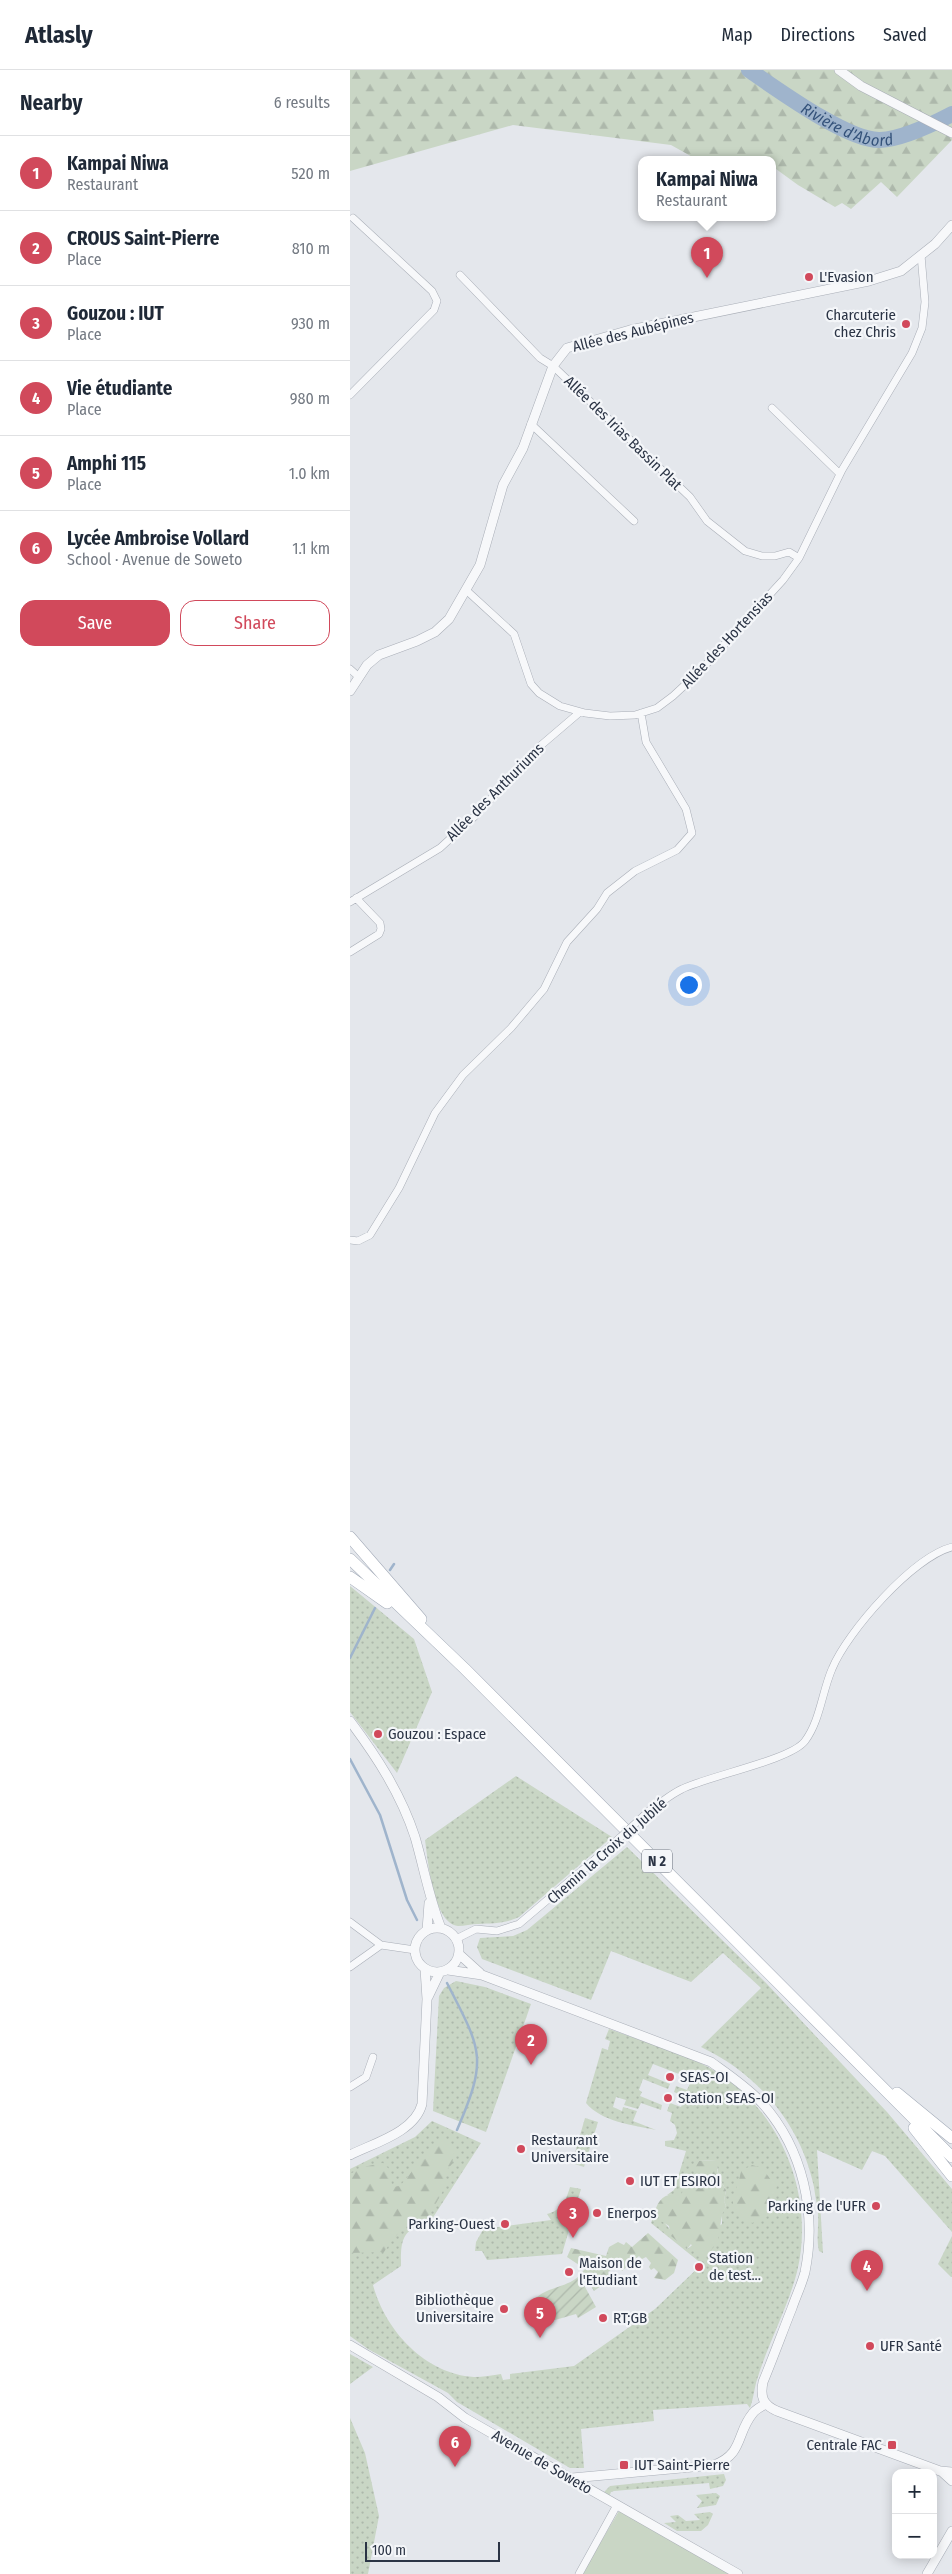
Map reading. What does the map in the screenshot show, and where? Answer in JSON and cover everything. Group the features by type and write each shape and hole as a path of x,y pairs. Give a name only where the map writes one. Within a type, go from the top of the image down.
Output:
{"main road":[{"path":"350,1537 465,1669"},
{"name":"N 2","path":"350,1559 465,1669 952,2157"},
{"path":"350,1577 423,1630"},
{"name":"N 2","path":"848,2054 952,2138"},
{"name":"N 2","path":"848,2054 914,2127 952,2176"}],"street":[{"path":"839,70 861,86 952,133"},
{"path":"350,395 434,310 437,301 432,291 353,218"},
{"name":"Allée des Aubépines","path":"350,691 367,665 379,654 417,641 435,632 449,619 480,565 503,485 523,448 552,366 560,354 576,345 630,330 869,282 900,271 921,255 952,225"},
{"name":"Allée des Hortensias","path":"466,590 514,634 531,684 539,693 560,706 580,712 610,716 641,713 657,708 701,670 783,580 799,558 840,474 899,377 916,344 922,328 925,302 921,255"},
{"name":"Allée des Irias Bassin Plat","path":"460,275 540,358 552,366 690,497 707,522 746,551 762,556 775,556 789,552 799,558"},
{"path":"772,408 840,474"},
{"path":"531,424 634,521"},
{"path":"350,669 359,677"},
{"name":"Allée des Anthuriums","path":"350,952 378,934 381,928 380,923 353,900 440,848 474,817 539,747 580,712"},
{"path":"350,1240 358,1241 370,1235 399,1188 435,1113 463,1075 511,1028 544,989 567,942 597,909 607,893 635,871 677,850 692,833 686,809 646,742 641,713"},
{"name":"Chemin la Croix du Jubilé","path":"456,1938 476,1929 497,1932 519,1924 650,1810 681,1789 765,1762 789,1752 805,1742 818,1714 831,1671 846,1643 889,1593 925,1559 952,1547"},
{"path":"350,1721 386,1773 402,1803 415,1837 429,1898 441,1928"},
{"path":"427,1930 429,1898"},
{"path":"350,1922 382,1945 415,1950"},
{"path":"427,1999 444,1971 455,1963 459,1954 456,1938 450,1932 441,1928 427,1930 419,1937 415,1950 418,1962 425,1969 444,1971 482,1975 711,2062 737,2080 762,2103 783,2132 797,2159 805,2186 810,2214 809,2244 804,2274 763,2382 761,2392 766,2404 768,2407 940,2471 952,2472"},
{"path":"350,1967 382,1945"},
{"path":"459,1954 482,1975"},
{"path":"350,2155 408,2126 420,2113 427,1999 425,1969"},
{"path":"350,2087 366,2077 373,2057"},
{"name":"Avenue de Soweto","path":"350,2345 438,2397 465,2418 738,2574"},
{"path":"570,2478 714,2465 724,2462 733,2453 753,2412 766,2404"},
{"path":"940,2471 952,2480"},
{"path":"579,2574 617,2505"},
{"path":"928,2574 952,2531"}],"green space":[{"path":"350,70 952,70 952,140 897,197 881,182 851,209 842,203 835,207 798,185 776,169 776,156 691,156 671,145 513,125 350,171"},
{"path":"350,1586 414,1639 432,1692 397,1773 350,1712"},
{"path":"516,1776 612,1837 519,1917 498,1923 458,1926 450,1922 437,1903 430,1875 425,1840"},
{"path":"627,1847 766,1983 887,2112 952,2189 952,2232 885,2156 872,2151 862,2170 817,2150 823,2253 819,2251 818,2213 814,2187 808,2164 788,2122 774,2104 741,2071 701,2047 761,1988 723,1953 691,1982 611,1951 591,2000 482,1959 477,1947 480,1938 513,1936 527,1930"},
{"path":"456,1981 485,1987 531,2004 486,2132 433,2111 439,1996 444,1988"},
{"path":"609,2029 672,2051 708,2067 733,2084 755,2105 773,2128 787,2155 796,2183 801,2213 802,2242 793,2286 756,2383 750,2408 747,2404 653,2410 654,2421 581,2429 584,2468 570,2468 457,2402 448,2393 368,2349 350,2336 350,2169 415,2137 432,2121 481,2143 432,2219 422,2226 418,2225 412,2229 405,2237 402,2247 401,2266 373,2285 379,2302 397,2333 410,2347 439,2368 456,2374 474,2377 501,2374 503,2380 510,2379 510,2374 574,2366 655,2309 702,2264 651,2223 655,2212 687,2249 722,2224 722,2213 726,2206 724,2201 726,2190 719,2178 716,2160 699,2161 695,2178 682,2194 667,2195 674,2190 686,2151 665,2146 665,2141 674,2140 677,2133 675,2125 670,2121 672,2113 667,2111 670,2103 681,2107 685,2097 674,2092 676,2086 687,2090 692,2079 653,2064 648,2075 670,2084 668,2089 643,2079 639,2090 642,2092 640,2096 662,2105 661,2110 641,2103 638,2109 624,2105 626,2100 616,2097 613,2107 622,2111 623,2107 637,2111 633,2121 656,2130 609,2119 600,2115 586,2103 602,2048 608,2050 610,2041 605,2039"},
{"path":"585,2118 598,2122 584,2167 572,2163"},
{"path":"444,2139 455,2147 452,2164 445,2172 444,2189 426,2221 419,2221 406,2226 384,2252 350,2253 350,2174 363,2167 383,2163 390,2170 392,2187 400,2186 436,2142"},
{"path":"699,2161 719,2161 717,2169 726,2190 724,2201 726,2206 716,2244 704,2256 695,2252 691,2244 687,2249 671,2236 669,2226 661,2221 655,2212 658,2203 664,2197 672,2194 682,2194 683,2182 695,2178 694,2170"},
{"path":"752,2165 762,2168 771,2180 776,2179 778,2183 774,2194 778,2205 777,2212 752,2223 737,2210 733,2200 741,2171"},
{"path":"570,2187 581,2189 562,2254 487,2260 482,2251 475,2251 476,2242 488,2221 492,2228 551,2220 547,2214 563,2204"},
{"path":"648,2233 678,2260 674,2273 665,2280 654,2278 658,2272 654,2268 651,2270 649,2267 651,2263 646,2257 642,2259 639,2256 622,2271 618,2265 608,2272 611,2279 594,2291 582,2272 585,2269 567,2257 571,2248 606,2256 609,2247 618,2242 624,2245 626,2242 632,2247"},
{"path":"952,2236 952,2277 951,2277 938,2264"},
{"path":"579,2276 596,2307 578,2318 576,2314 555,2320 537,2316 532,2307 532,2302 537,2297"},
{"path":"350,2354 373,2367 350,2384"},
{"path":"350,2418 365,2453 379,2516 368,2574 350,2574"},
{"path":"724,2474 726,2480 723,2486 710,2489 709,2483 614,2491 611,2492 609,2497 604,2492 610,2486"},
{"path":"716,2493 720,2496 716,2505 697,2508 702,2501 696,2495"},
{"path":"619,2511 732,2574 582,2574"},
{"path":"710,2512 713,2514 708,2525 701,2531 677,2531 664,2523 676,2522 670,2516 678,2515 686,2521 700,2520 694,2514"}],"waterway":[{"name":"Rivière d'Abord","path":"749,70 794,101 832,123 866,138 880,140 898,137 952,114"},
{"path":"390,1570 394,1564"},
{"path":"350,1658 375,1608"},
{"path":"350,1759 380,1815 407,1900 417,1920"},
{"path":"447,1983 468,2025 477,2055 477,2070 473,2086 457,2130"}],"place":[{"name":"L'Evasion","path":"809,277"},
{"name":"Kampai Niwa","path":"707,278"},
{"name":"Charcuterie chez Chris","path":"906,324"},
{"name":"Gouzou : Espace","path":"378,1734"},
{"name":"CROUS Saint-Pierre","path":"531,2065"},
{"name":"SEAS-OI","path":"670,2077"},
{"name":"Station SEAS-OI","path":"668,2098"},
{"name":"Restaurant Universitaire","path":"521,2149"},
{"name":"IUT ET ESIROI","path":"630,2181"},
{"name":"Parking de l'UFR","path":"876,2206"},
{"name":"Enerpos","path":"597,2213"},
{"name":"Parking-Ouest","path":"505,2224"},
{"name":"Gouzou : IUT","path":"573,2238"},
{"name":"Station de test...","path":"699,2267"},
{"name":"Maison de l'Etudiant","path":"569,2272"},
{"name":"Vie étudiante","path":"867,2291"},
{"name":"Bibliothèque Universitaire","path":"504,2309"},
{"name":"RT;GB","path":"603,2318"},
{"name":"Amphi 115","path":"540,2338"},
{"name":"UFR Santé","path":"870,2346"},
{"name":"Centrale FAC","path":"892,2445"},
{"name":"IUT Saint-Pierre","path":"624,2465"},
{"name":"Lycée Ambroise Vollard","path":"455,2467"}]}
